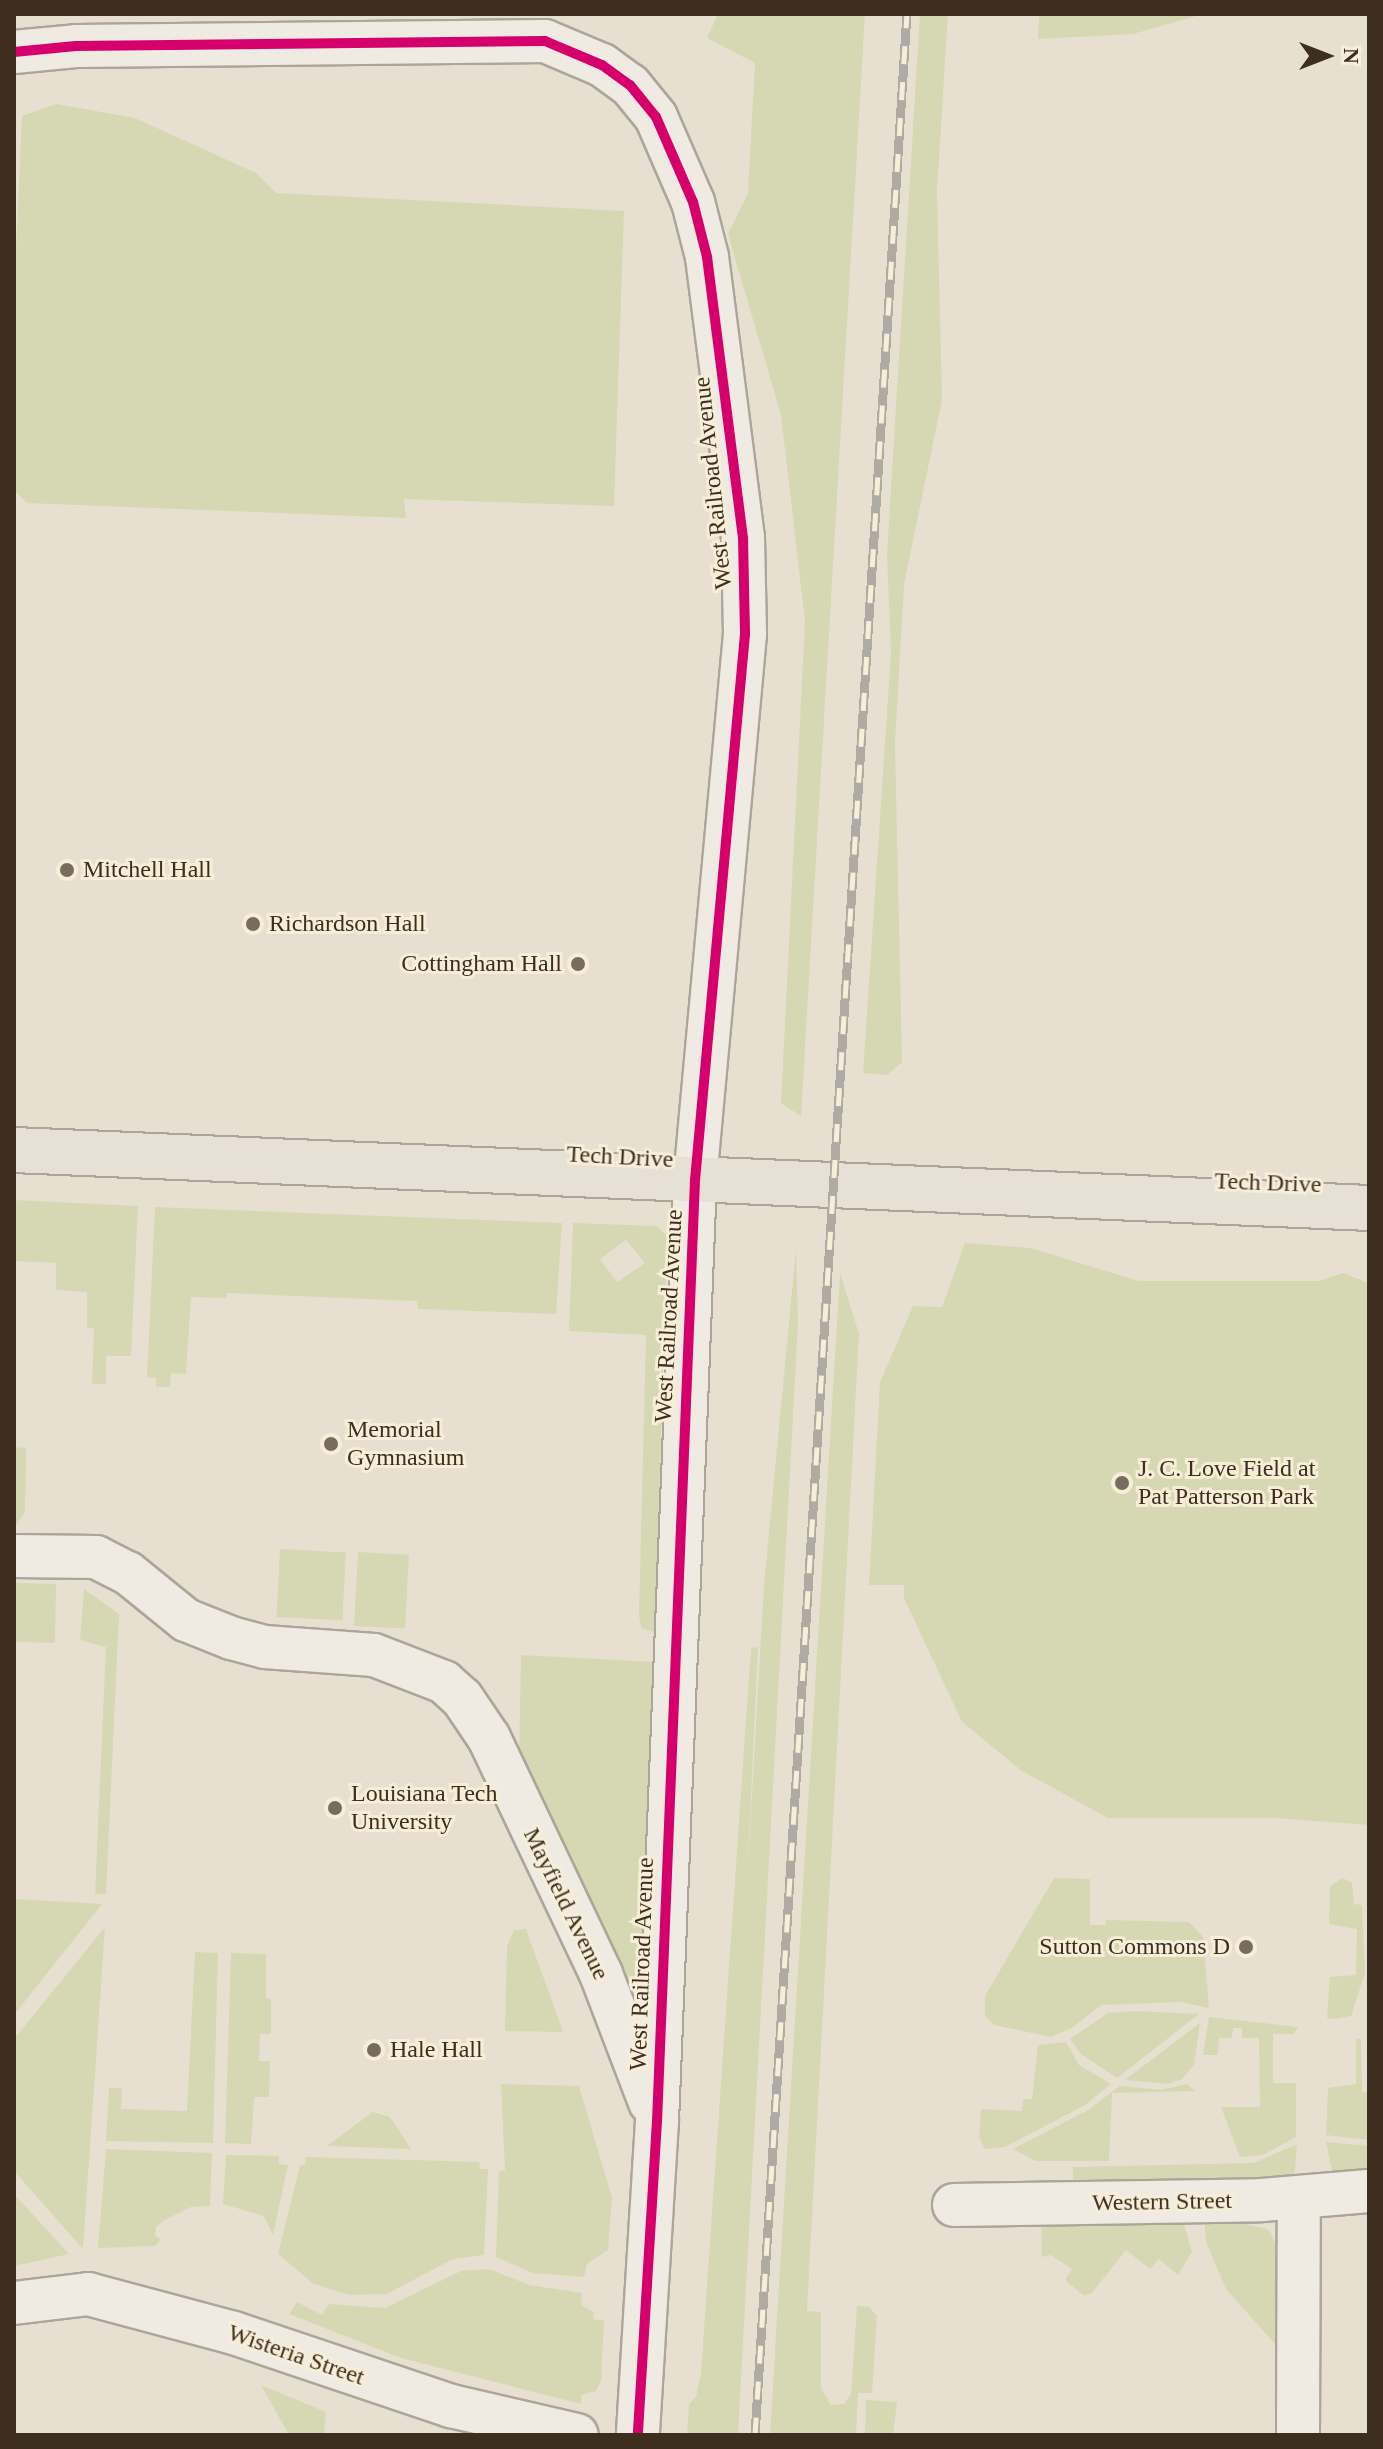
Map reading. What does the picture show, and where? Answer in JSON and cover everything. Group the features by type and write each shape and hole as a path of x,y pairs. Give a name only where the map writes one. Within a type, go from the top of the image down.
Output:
{"main road":[{"name":"Tech Drive","path":"14,1150 1369,1208"}],"street":[{"name":"West Railroad Avenue","path":"14,52 76,46 509,26 602,65 630,85 656,117 693,202 707,257 746,585 695,1180 657,2121 638,2435"},
{"name":"Mayfield Avenue","path":"14,1556 96,1557 128,1573 186,1620 231,1638 265,1647 374,1655 444,1682 462,1698 489,1738 601,1974 657,2121"},
{"name":"Western Street","path":"954,2205 1299,2198 1369,2191"},
{"path":"1298,2435 1299,2198"},
{"name":"Wisteria Street","path":"14,2303 88,2294 234,2333 451,2406 577,2435"}],"green space":[{"path":"718,14 865,14 801,1116 781,1103 805,621 781,415 728,234 748,193 755,63 707,38"},
{"path":"920,14 948,14 937,192 942,400 904,584 895,743 902,1062 887,1075 863,1073 891,652 887,554"},
{"path":"1039,14 1203,14 1133,34 1038,39"},
{"path":"56,104 135,118 256,173 276,193 624,211 614,506 404,499 406,518 27,503 14,490 14,293 22,116"},
{"path":"14,1200 138,1206 131,1356 106,1356 106,1384 92,1384 94,1329 87,1327 87,1292 56,1290 56,1263 14,1261"},
{"path":"155,1207 562,1223 556,1314 418,1309 417,1301 227,1293 226,1298 191,1297 186,1374 171,1373 170,1387 156,1387 156,1378 147,1377"},
{"path":"573,1223 656,1226 667,1236 655,1632 642,1629 639,1616 646,1335 569,1331","holes":["626,1240 645,1263 617,1282 600,1259"]},
{"name":"J. C. Love Field at Pat Patterson Park","path":"965,1243 1030,1248 1139,1281 1319,1281 1343,1273 1369,1283 1369,1825 1276,1818 1108,1818 1022,1771 962,1722 904,1598 904,1585 869,1585 880,1382 913,1306 942,1307"},
{"path":"796,1250 798,1323 738,2435 687,2435 689,2404 696,2397 701,2373 751,1648 758,1647 747,1881 764,1585"},
{"path":"840,1273 859,1334 807,2311 821,2312 821,2389 831,2405 844,2404 851,2394 857,2306 869,2307 877,2316 872,2393 858,2393 856,2435 770,2435"},
{"path":"14,1447 26,1448 26,1462 25,1512 14,1528"},
{"path":"280,1549 346,1552 342,1620 276,1617"},
{"path":"358,1552 409,1555 405,1629 354,1626"},
{"path":"14,1583 56,1584 55,1643 14,1642"},
{"path":"84,1589 119,1614 106,1894 95,1894 106,1647 80,1640"},
{"path":"521,1655 654,1662 643,1985 633,1985 626,1978 519,1758"},
{"path":"1054,1878 1090,1879 1090,1925 1106,1925 1106,1920 1189,1922 1203,1937 1209,2008 1181,2002 1101,2005 1072,2028 1051,2037 994,2025 985,2016 985,1996"},
{"path":"1343,1878 1352,1883 1354,1904 1362,1905 1365,1973 1351,2016 1334,2019 1327,2018 1330,1977 1356,1975 1357,1929 1329,1924 1330,1886"},
{"path":"14,1899 102,1904 14,2015"},
{"path":"105,1927 83,2249 14,2171 14,2039"},
{"path":"526,1929 563,2032 505,2031 507,1947 514,1930"},
{"path":"195,1952 218,1953 213,2143 106,2141 109,2088 122,2088 121,2109 187,2111"},
{"path":"231,1953 266,1954 266,1998 271,1999 271,2034 260,2034 259,2061 270,2061 269,2097 254,2097 251,2144 225,2143"},
{"path":"1108,2013 1199,2014 1117,2078 1081,2054 1070,2039"},
{"path":"1209,2017 1298,2027 1293,2034 1273,2034 1273,2083 1296,2083 1296,2137 1263,2155 1240,2157 1221,2107 1260,2107 1259,2038 1242,2038 1242,2028 1233,2028 1232,2038 1219,2038 1218,2055 1203,2055"},
{"path":"1200,2023 1194,2065 1182,2079 1168,2084 1125,2080"},
{"path":"1356,2039 1361,2039 1362,2092 1369,2093 1369,2140 1326,2135 1328,2088 1356,2084"},
{"path":"1066,2042 1079,2065 1111,2084 1085,2105 1005,2147 985,2149 979,2137 981,2109 1022,2111 1023,2099 1032,2099 1038,2045"},
{"path":"501,2084 579,2086 612,2198 608,2250 587,2264 584,2277 533,2273 496,2257 499,2171 505,2170"},
{"path":"1187,2084 1195,2091 1112,2093 1109,2161 1036,2161 1013,2149 1088,2110 1120,2086 1161,2090"},
{"path":"373,2112 390,2117 411,2149 327,2146"},
{"path":"1326,2142 1369,2146 1369,2179 1333,2175"},
{"path":"1297,2144 1294,2180 1073,2185 1073,2167 1254,2163"},
{"path":"106,2149 212,2153 210,2206 191,2207 163,2221 156,2227 155,2236 161,2239 155,2246 98,2248"},
{"path":"226,2155 279,2156 279,2164 288,2165 273,2235 264,2216 223,2204"},
{"path":"306,2157 480,2162 479,2169 488,2169 484,2255 453,2259 387,2294 349,2295 314,2284 278,2254 300,2165 305,2165"},
{"path":"14,2194 69,2254 14,2266"},
{"path":"1204,2215 1268,2229 1280,2252 1287,2348 1273,2342 1226,2289 1206,2242"},
{"path":"1182,2217 1192,2252 1178,2275 1159,2259 1150,2269 1126,2250 1091,2294 1083,2295 1065,2280 1072,2269 1051,2255 1042,2257 1041,2222"},
{"path":"489,2269 529,2285 582,2293 581,2305 594,2312 593,2319 604,2321 601,2381 596,2391 581,2395 581,2404 401,2358 289,2314 297,2302 322,2315 329,2304 385,2308 461,2271"},
{"path":"261,2385 326,2412 324,2435 289,2435"},
{"path":"866,2400 897,2402 893,2435 865,2435"}],"railway":[{"path":"755,2435 907,14"}],"cycle path":[{"path":"14,52 76,46 545,41 602,65 630,85 656,117 693,202 707,257 743,538 745,634 695,1180 657,2121 638,2435"}],"place":[{"name":"Mitchell Hall","path":"67,870"},
{"name":"Richardson Hall","path":"253,924"},
{"name":"Cottingham Hall","path":"578,964"},
{"name":"Memorial Gymnasium","path":"331,1444"},
{"name":"J. C. Love Field at Pat Patterson Park","path":"1122,1483"},
{"name":"Louisiana Tech University","path":"335,1808"},
{"name":"Sutton Commons D","path":"1246,1947"},
{"name":"Hale Hall","path":"374,2050"}]}
